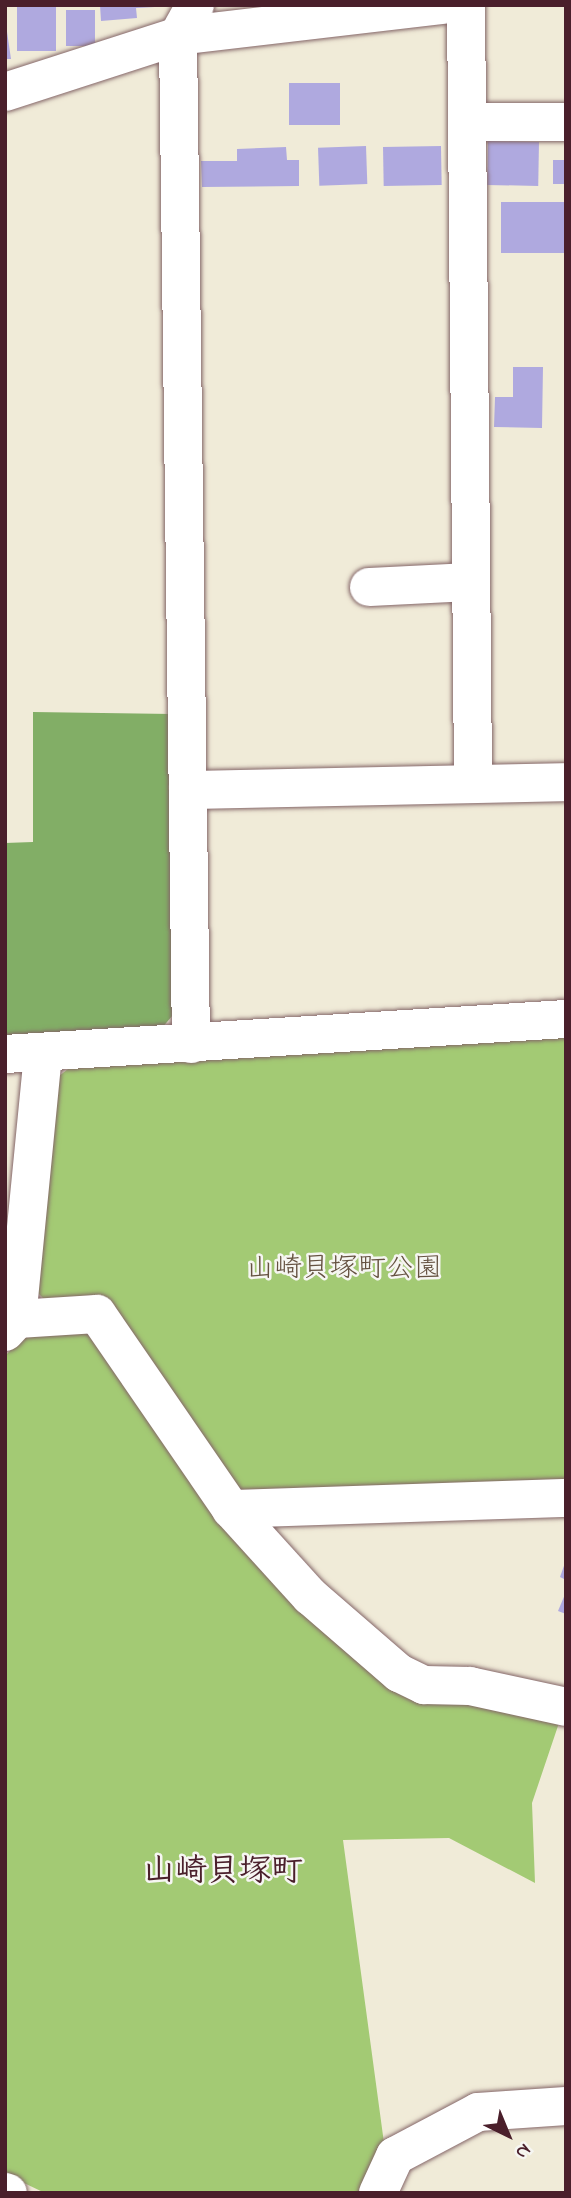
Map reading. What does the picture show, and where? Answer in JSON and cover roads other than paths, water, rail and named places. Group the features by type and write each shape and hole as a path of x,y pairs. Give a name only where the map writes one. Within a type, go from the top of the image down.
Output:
{"street":[{"path":"5,92 186,21 443,5"},
{"path":"466,5 473,783"},
{"path":"186,21 191,1044"},
{"path":"467,122 566,122"},
{"path":"369,587 471,582"},
{"path":"188,790 566,782"},
{"path":"5,1054 566,1019"},
{"path":"43,1052 11,1325 97,1314 232,1509 310,1596 399,1673 424,1685 470,1686 566,1707"},
{"path":"232,1509 566,1498"},
{"path":"378,2193 395,2156 478,2112 566,2106"}],"district":[{"name":"山崎貝塚町","path":"223,1873"}],"park label":[{"name":"山崎貝塚町公園","path":"344,1270"}]}
